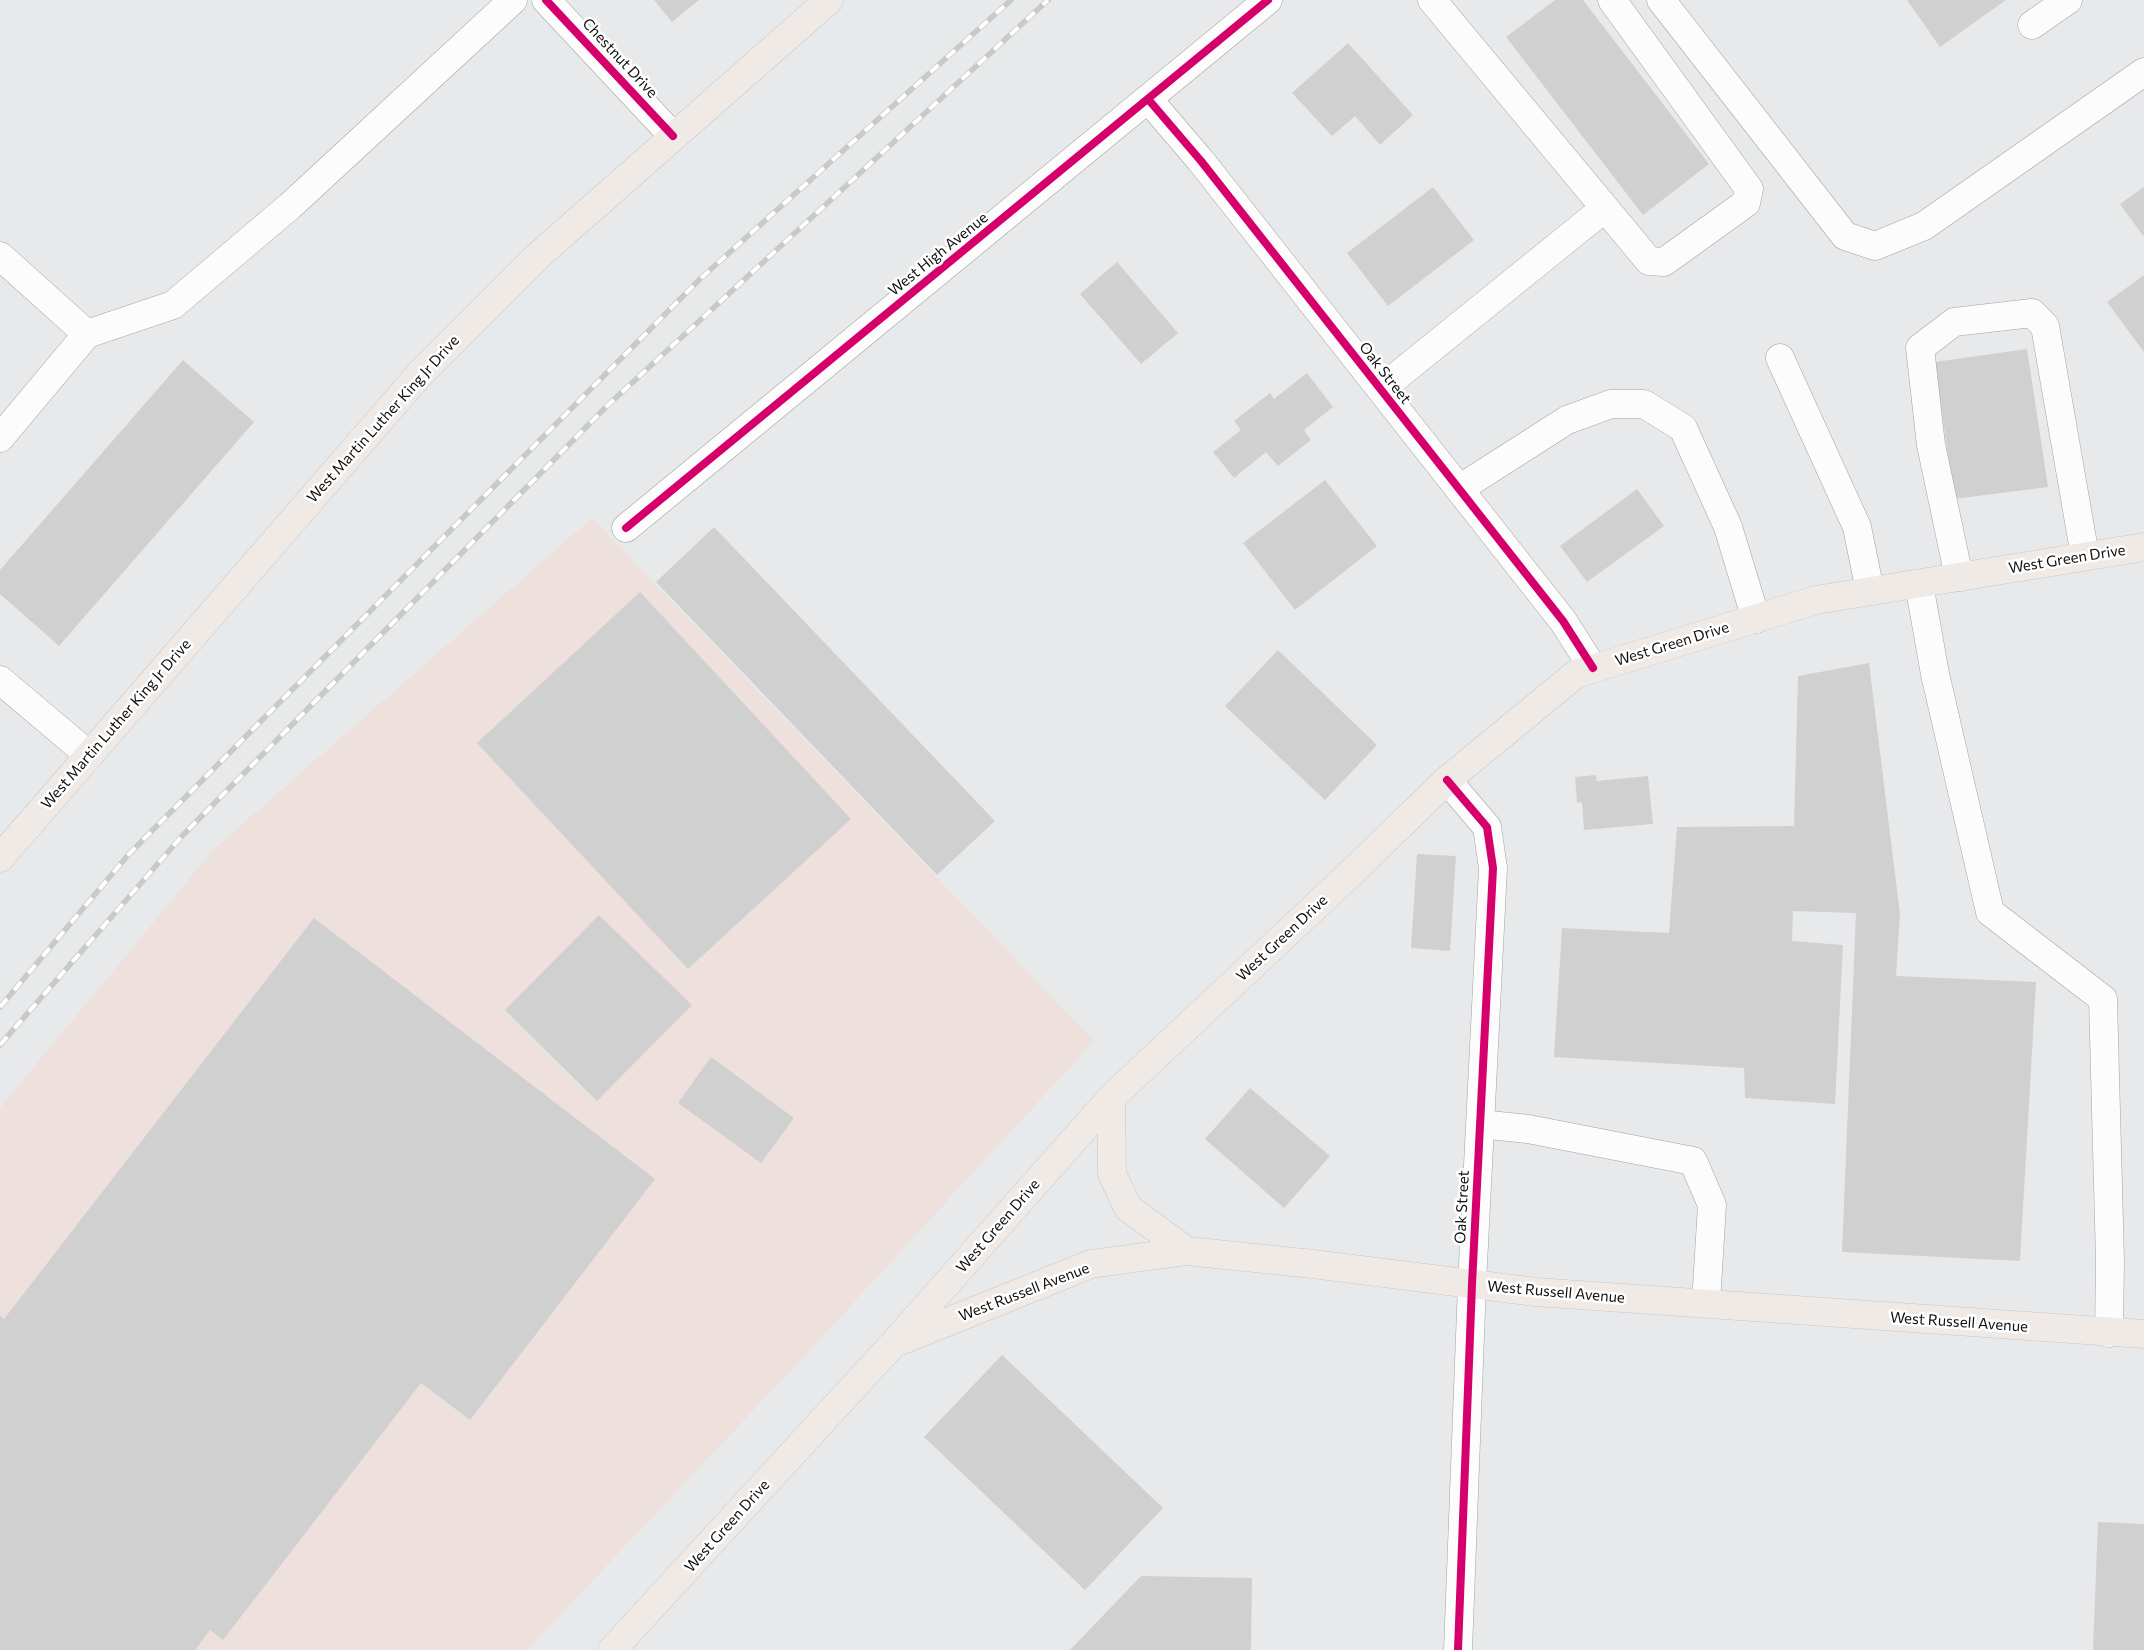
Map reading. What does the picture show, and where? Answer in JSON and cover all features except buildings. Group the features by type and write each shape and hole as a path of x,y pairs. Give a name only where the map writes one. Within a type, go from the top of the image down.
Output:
{"main road":[{"name":"West Martin Luther King Jr Drive","path":"0,858 419,375 539,254 829,0"},
{"name":"West Green Drive","path":"612,1650 894,1343 1111,1098 1349,875 1447,780 1576,674 1816,600 2144,546"},
{"path":"1111,1098 1112,1174 1128,1208 1187,1251"},
{"name":"West Russell Avenue","path":"894,1343 1091,1264 1187,1251 1536,1292 2144,1334"}],"street":[{"path":"0,438 87,334 173,306 290,206 513,0"},
{"name":"Chestnut Drive","path":"546,0 673,136"},
{"name":"West High Avenue","path":"626,528 1268,0"},
{"path":"1432,0 1649,261 1664,262 1746,203 1749,189 1612,0"},
{"path":"2032,25 2068,0"},
{"path":"1666,6 1845,236 1875,246 1924,226 2144,72"},
{"name":"Oak Street","path":"1148,99 1201,160 1563,621 1593,668"},
{"path":"1380,389 1605,208"},
{"path":"0,256 87,334"},
{"path":"1958,577 1932,444 1920,348 1954,322 2032,313 2044,326 2085,556"},
{"path":"1780,358 1857,527 1870,591"},
{"path":"1458,489 1567,420 1611,404 1644,404 1682,428 1728,527 1756,619"},
{"path":"1919,584 1935,674 1990,912 2103,999 2110,1260 2109,1333"},
{"path":"0,680 89,755"},
{"name":"Oak Street","path":"1447,780 1487,827 1493,868 1472,1284 1458,1650"},
{"path":"1480,1124 1528,1129 1693,1161 1712,1205 1706,1303"}],"shaded area":[{"path":"592,518 1094,1041 799,1362 527,1650 0,1650 0,1108 214,849"}],"railway":[{"path":"0,1007 129,854 700,279 1011,0"},
{"path":"0,1045 182,836 608,405 1048,0"}],"cycle path":[{"path":"546,0 673,136"},
{"path":"626,528 1268,0"},
{"path":"1148,99 1201,161 1563,621 1593,668"},
{"path":"1447,780 1487,827 1493,868 1472,1284 1458,1650"}]}
